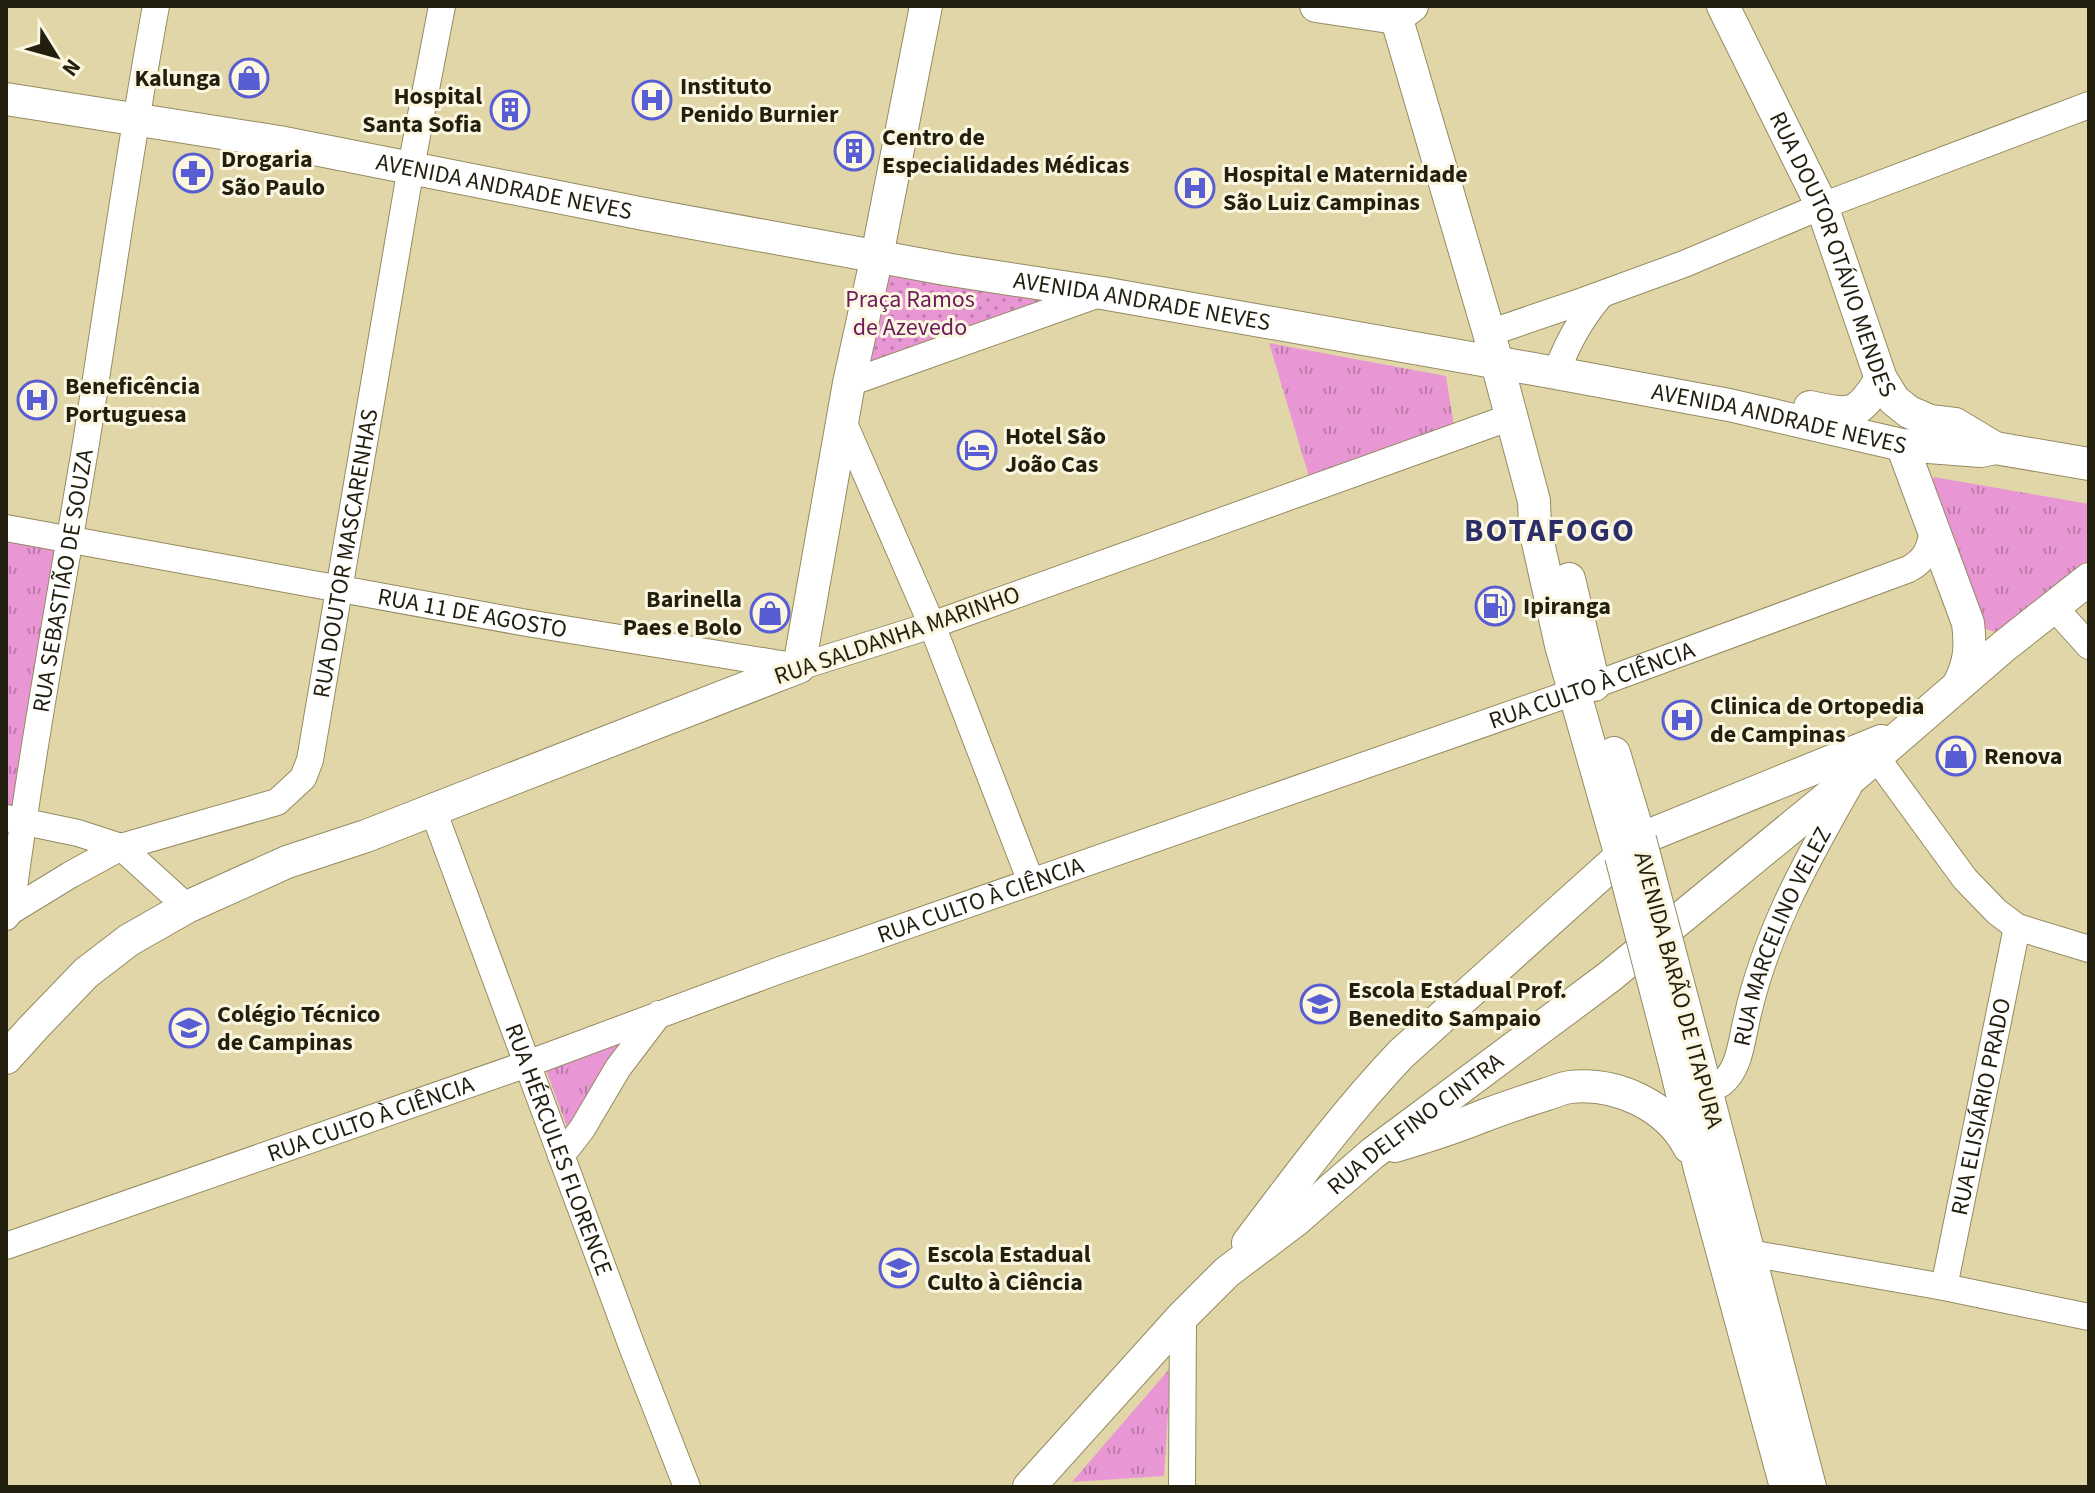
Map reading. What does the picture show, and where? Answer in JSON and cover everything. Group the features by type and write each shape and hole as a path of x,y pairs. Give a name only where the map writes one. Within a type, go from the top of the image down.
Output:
{"main road":[{"path":"799,667 849,383 926,6"},
{"path":"1316,6 1400,10"},
{"name":"RUA DOUTOR OTÁVIO MENDES","path":"1723,6 1822,206 1881,379 1894,400 1909,412 1930,421 1955,424 1995,448"},
{"name":"AVENIDA BARÃO DE ITAPURA","path":"1400,10 1534,501 1553,523 1561,546 1584,688 1687,1064 1700,1169 1786,1487"},
{"name":"AVENIDA ANDRADE NEVES","path":"6,99 279,142 877,256 1102,293 1493,348 1556,373 1729,405 1902,445 1981,451 1995,448 2089,464"},
{"path":"1729,405 1756,396 1842,413 1862,406 1881,379"},
{"path":"1902,445 1968,623 1969,657 1957,687"},
{"name":"RUA DELFINO CINTRA","path":"1029,1487 1183,1316 1227,1272 1296,1220 1373,1153 1609,977 2089,579"},
{"name":"RUA SALDANHA MARINHO","path":"6,1058 86,973 129,940 187,907 287,862 433,810 799,667"},
{"path":"1227,1272 1318,1150 1401,1054 1630,848 1905,732"},
{"name":"AVENIDA BARÃO DE ITAPURA","path":"1687,1064 1705,1090 1810,1487"},
{"path":"1373,1153 1569,1087 1597,1088 1632,1096 1665,1116 1681,1133 1700,1169"},
{"path":"1318,1150 1331,1167 1345,1175"}],"street":[{"name":"RUA SEBASTIÃO DE SOUZA","path":"8,914 14,820 70,540 135,120 156,6"},
{"name":"RUA DOUTOR MASCARENHAS","path":"8,914 121,847 277,802 303,778 310,760 411,167 442,6"},
{"path":"1493,348 1601,295 1822,206 2089,105"},
{"path":"849,383 1102,293"},
{"path":"1556,373 1583,316 1601,295"},
{"name":"RUA SALDANHA MARINHO","path":"799,667 932,625 1511,417"},
{"path":"843,421 932,625 1031,882"},
{"name":"RUA 11 DE AGOSTO","path":"6,528 543,626 799,667"},
{"name":"RUA CULTO À CIÊNCIA","path":"6,1246 1584,688 1909,569 1921,562 1928,551 1934,529"},
{"path":"2053,606 2089,646"},
{"path":"1866,766 1997,912 2017,927 2089,949"},
{"name":"RUA MARCELINO VELEZ","path":"1705,1090 1721,1084 1735,1064 1766,949 1801,871 1866,766"},
{"name":"RUA HÉRCULES FLORENCE","path":"433,810 687,1487"},
{"path":"14,820 78,833 121,847 187,907"},
{"name":"RUA ELISIÁRIO PRADO","path":"1944,1287 2017,927"},
{"path":"561,1156 582,1129 618,1068 659,1014"},
{"path":"1749,1253 1944,1287 2089,1317"},
{"path":"1182,1487 1183,1316"}],"green space":[{"name":"Praça Ramos de Azevedo","path":"883,270 1044,301 860,369"},
{"path":"1269,343 1446,376 1454,426 1310,480"},
{"path":"1934,477 2089,504 2089,561 2016,627 1995,632 1980,627 1929,488"},
{"path":"6,527 70,540 14,812 6,810"},
{"path":"631,1033 572,1140 545,1067"},
{"path":"1171,1367 1164,1476 1072,1482"}],"place":[{"name":"Kalunga","path":"249,78"},
{"name":"Instituto Penido Burnier","path":"652,100"},
{"name":"Hospital Santa Sofia","path":"510,110"},
{"name":"Centro de Especialidades Médicas","path":"854,151"},
{"name":"Drogaria São Paulo","path":"193,173"},
{"name":"Hospital e Maternidade São Luiz Campinas","path":"1195,188"},
{"name":"Beneficência Portuguesa","path":"37,400"},
{"name":"Hotel São João Cas","path":"977,450"},
{"name":"Ipiranga","path":"1495,606"},
{"name":"Barinella Paes e Bolo","path":"770,613"},
{"name":"Clinica de Ortopedia de Campinas","path":"1682,720"},
{"name":"Renova","path":"1956,756"},
{"name":"Escola Estadual Prof. Benedito Sampaio","path":"1320,1004"},
{"name":"Colégio Técnico de Campinas","path":"189,1028"},
{"name":"Escola Estadual Culto à Ciência","path":"899,1268"}],"district":[{"name":"BOTAFOGO","path":"1550,530"}]}
